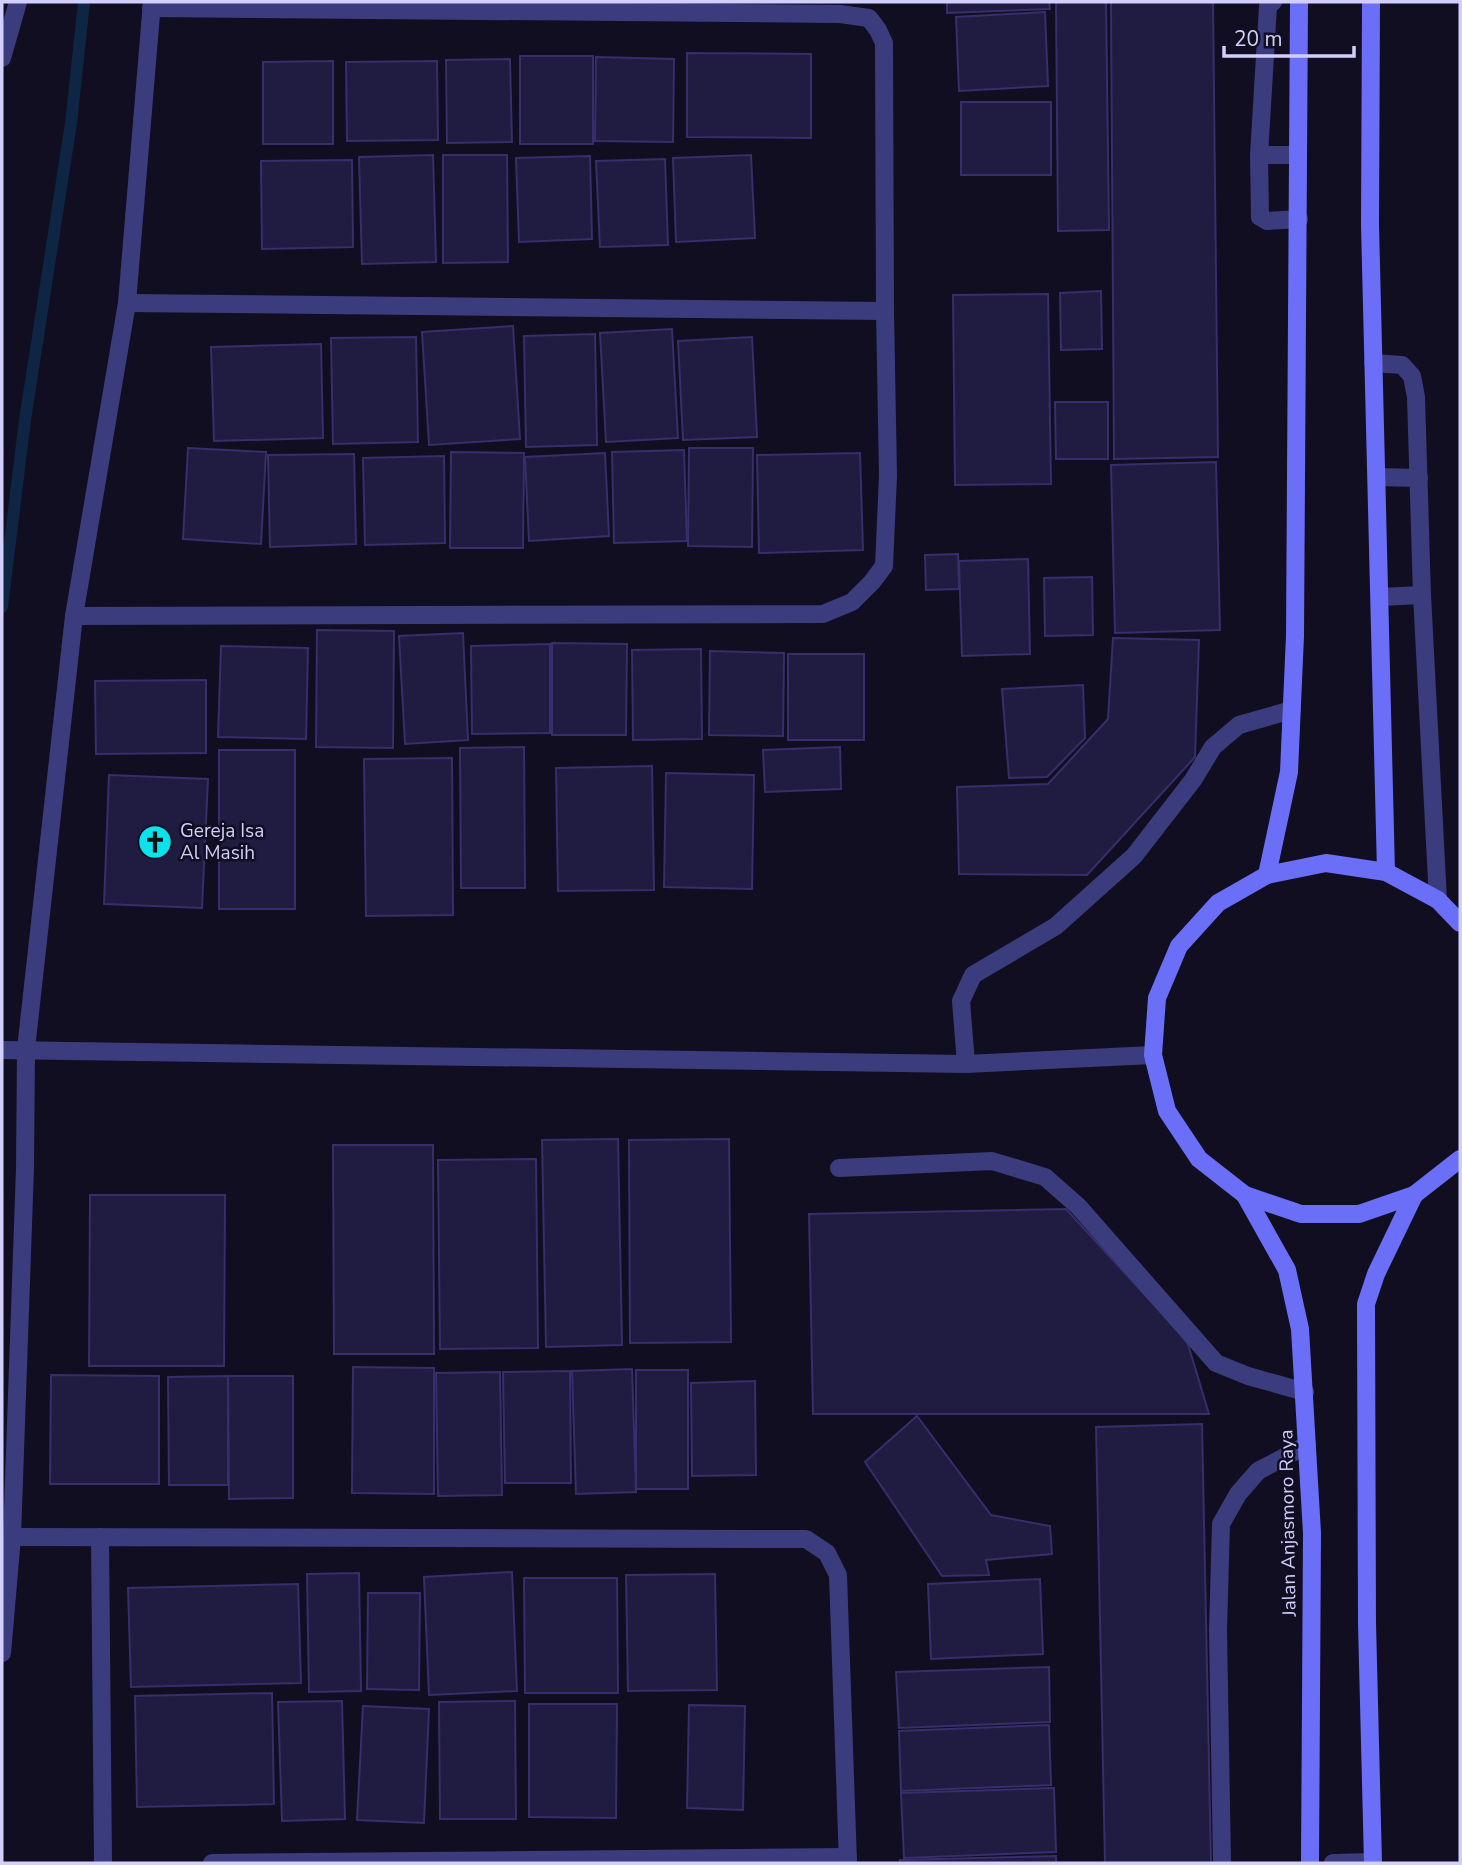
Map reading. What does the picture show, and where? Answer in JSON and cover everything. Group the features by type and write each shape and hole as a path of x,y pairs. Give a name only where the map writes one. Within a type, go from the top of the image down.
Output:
{"street":[{"path":"2,58 18,2"},
{"path":"1273,2 1268,6 1259,155 1260,217 1267,221 1299,219"},
{"path":"1267,875 1289,772 1295,636 1299,2"},
{"path":"1371,2 1370,225 1386,872"},
{"path":"2,1653 12,1537 25,1168 26,1049 74,616 127,303 151,5 840,14 869,18 878,30 884,43 888,476 884,566 852,602 823,614 74,616"},
{"path":"1259,155 1298,155"},
{"path":"127,303 885,311"},
{"path":"1373,363 1402,365 1412,376 1416,397 1422,595 1438,900"},
{"path":"1377,477 1419,478"},
{"path":"1380,597 1422,595"},
{"path":"966,1064 961,1001 972,975 1056,926 1134,856 1193,780 1213,747 1239,725 1292,710"},
{"path":"1460,923 1438,900 1386,872 1326,863 1267,875 1217,903 1179,946 1157,998 1153,1055 1167,1111 1199,1159 1245,1195 1300,1214 1359,1214 1414,1195 1460,1159"},
{"path":"3,1050 966,1064 1153,1055"},
{"path":"839,1168 992,1161 1045,1177 1078,1206 1216,1363 1248,1376 1305,1392"},
{"name":"Jalan Anjasmoro Raya","path":"1245,1195 1287,1270 1300,1329 1312,1533 1310,1863"},
{"path":"1333,1863 1373,1863 1367,1623 1366,1304 1376,1274 1414,1195"},
{"path":"1222,1863 1218,1630 1221,1524 1238,1494 1258,1471 1307,1445"},
{"path":"12,1537 806,1539 827,1553 838,1575 848,1860 212,1863"},
{"path":"100,1537 103,1863"}],"building":[{"path":"947,2 1049,2 1050,9 947,13"},
{"path":"1056,2 1106,2 1109,230 1058,231"},
{"path":"1111,2 1213,2 1218,457 1114,459"},
{"path":"1045,12 1048,86 959,91 956,17"},
{"path":"687,53 811,54 811,138 687,137"},
{"path":"520,56 593,56 593,144 520,144"},
{"path":"596,57 674,59 673,142 595,141"},
{"path":"510,59 512,142 447,143 446,60"},
{"path":"333,61 333,144 263,144 263,62"},
{"path":"437,61 438,140 347,141 346,62"},
{"path":"961,102 1051,102 1051,175 961,175"},
{"path":"433,155 436,262 362,264 359,157"},
{"path":"443,155 507,155 508,262 443,263"},
{"path":"751,155 755,238 676,242 673,158"},
{"path":"590,156 592,239 519,242 516,158"},
{"path":"665,159 668,245 600,247 596,161"},
{"path":"352,160 353,247 262,249 261,161"},
{"path":"1101,291 1102,349 1061,350 1060,293"},
{"path":"1048,294 1051,484 955,485 953,295"},
{"path":"513,326 520,439 429,445 422,332"},
{"path":"672,329 678,438 606,442 600,333"},
{"path":"595,334 597,445 526,447 524,336"},
{"path":"416,337 418,442 333,444 331,338"},
{"path":"752,337 757,437 683,440 678,341"},
{"path":"321,344 323,438 214,441 211,347"},
{"path":"1055,402 1108,402 1108,459 1056,459"},
{"path":"188,448 266,452 261,544 183,539"},
{"path":"689,448 753,448 752,547 688,546"},
{"path":"684,450 687,541 614,543 612,452"},
{"path":"451,452 524,453 523,548 450,548"},
{"path":"605,453 609,536 529,541 525,457"},
{"path":"860,453 863,550 759,553 757,455"},
{"path":"354,454 356,544 270,547 268,455"},
{"path":"444,456 445,543 365,545 363,458"},
{"path":"1216,462 1220,630 1115,633 1111,465"},
{"path":"958,554 959,589 926,590 925,555"},
{"path":"1028,559 1030,654 962,656 959,561"},
{"path":"1092,577 1093,635 1045,636 1044,578"},
{"path":"317,630 394,631 393,748 316,747"},
{"path":"463,633 468,740 405,744 399,636"},
{"path":"1113,638 1199,640 1195,757 1087,875 959,874 957,787 1048,784 1108,719"},
{"path":"552,643 627,644 626,735 552,735"},
{"path":"550,644 550,733 472,734 471,646"},
{"path":"221,646 308,648 306,739 218,737"},
{"path":"701,649 702,739 633,740 632,650"},
{"path":"710,651 784,653 783,736 709,735"},
{"path":"788,654 864,654 864,740 788,740"},
{"path":"206,680 206,753 96,754 95,681"},
{"path":"1083,685 1085,738 1047,777 1009,778 1002,689"},
{"path":"524,747 525,888 461,888 460,748"},
{"path":"840,747 841,789 765,792 763,750"},
{"path":"219,750 295,750 295,909 219,909"},
{"path":"452,758 453,915 366,916 364,759"},
{"path":"652,766 654,890 558,891 556,768"},
{"path":"666,773 754,775 752,889 664,887"},
{"name":"Gereja Isa Al Masih","path":"109,775 208,779 202,908 104,904"},
{"path":"618,1139 622,1345 546,1347 542,1140"},
{"path":"729,1139 731,1342 630,1343 629,1140"},
{"path":"333,1145 433,1145 434,1354 334,1354"},
{"path":"536,1159 538,1348 440,1349 438,1160"},
{"path":"90,1195 225,1195 224,1366 89,1366"},
{"path":"1066,1209 1187,1341 1209,1414 813,1414 809,1214"},
{"path":"353,1367 434,1368 434,1494 352,1493"},
{"path":"632,1369 636,1492 576,1494 572,1371"},
{"path":"636,1370 688,1370 688,1489 636,1489"},
{"path":"570,1371 571,1483 505,1483 503,1372"},
{"path":"500,1372 502,1495 438,1496 436,1373"},
{"path":"51,1375 159,1376 159,1484 50,1484"},
{"path":"228,1376 228,1485 169,1485 168,1377"},
{"path":"228,1376 293,1376 293,1498 229,1499"},
{"path":"755,1381 756,1475 692,1476 691,1383"},
{"path":"917,1416 991,1515 1050,1526 1052,1554 986,1560 989,1575 942,1576 865,1462"},
{"path":"1202,1424 1211,1863 1105,1863 1096,1427"},
{"path":"512,1572 517,1691 429,1695 424,1577"},
{"path":"359,1573 361,1691 309,1692 307,1574"},
{"path":"715,1574 717,1690 628,1691 626,1575"},
{"path":"524,1578 617,1578 618,1693 525,1693"},
{"path":"1040,1579 1043,1654 931,1659 928,1584"},
{"path":"298,1584 301,1683 131,1687 128,1588"},
{"path":"368,1593 420,1593 419,1690 367,1689"},
{"path":"1049,1667 1050,1722 899,1728 896,1672"},
{"path":"272,1693 274,1804 137,1807 135,1696"},
{"path":"342,1701 345,1819 282,1821 278,1702"},
{"path":"515,1701 516,1819 440,1819 439,1702"},
{"path":"529,1704 617,1704 616,1818 529,1817"},
{"path":"689,1705 745,1706 743,1810 687,1808"},
{"path":"363,1706 429,1709 424,1823 357,1820"},
{"path":"1049,1725 1051,1785 901,1791 899,1731"},
{"path":"1054,1788 1056,1852 904,1858 901,1793"},
{"path":"1056,1856 1056,1863 900,1863 900,1860"}],"waterway":[{"path":"2,607 25,420 71,123 84,2"}],"place":[{"name":"Gereja Isa Al Masih","path":"155,842"}]}
